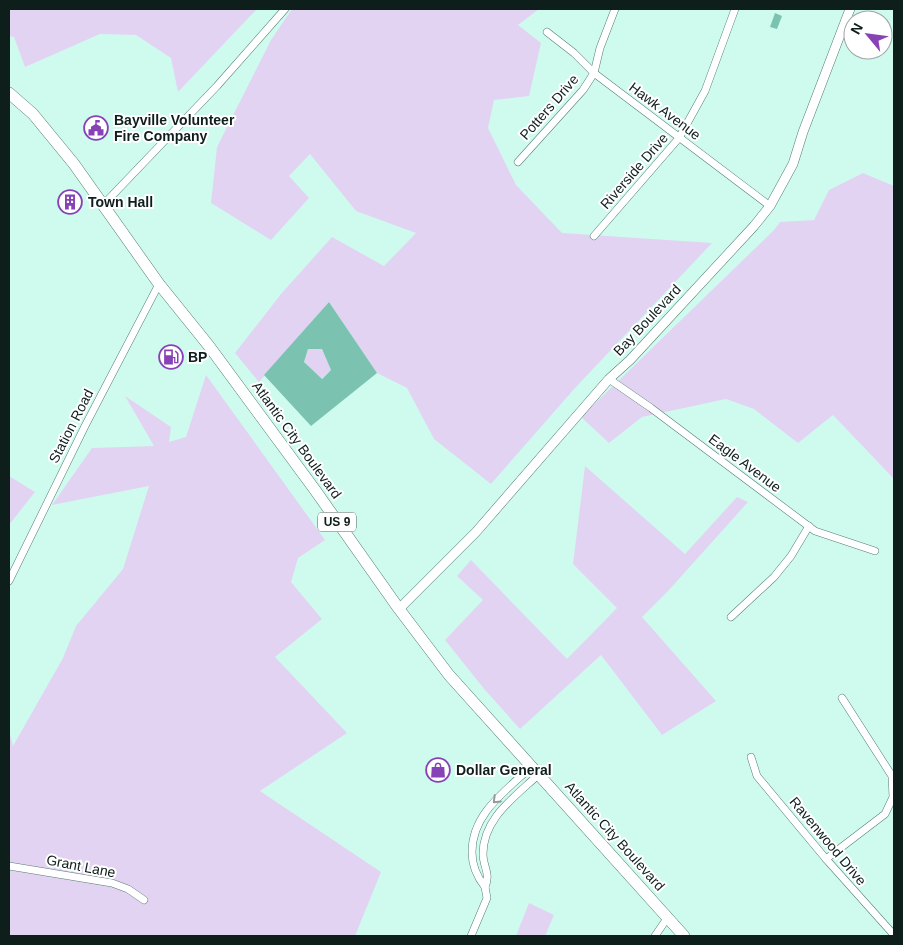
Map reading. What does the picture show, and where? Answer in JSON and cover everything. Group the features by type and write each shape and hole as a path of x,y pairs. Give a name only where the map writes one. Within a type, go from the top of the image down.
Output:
{"highway":[{"name":"Atlantic City Boulevard","path":"9,93 33,114 48,131 104,204 159,284 209,346 449,675 684,936"}],"street":[{"path":"104,204 217,86 285,9"},
{"name":"Potters Drive","path":"518,162 583,90 594,72 600,48 615,9"},
{"name":"Riverside Drive","path":"594,236 679,138 705,91 735,9"},
{"name":"Bay Boulevard","path":"399,609 476,532 609,379 636,353 754,226 770,206 793,164 803,132 850,9"},
{"name":"Hawk Avenue","path":"547,32 574,53 594,72 770,206"},
{"name":"Station Road","path":"9,581 85,426 159,284"},
{"name":"Eagle Avenue","path":"609,379 652,408 809,526 827,535 875,551"},
{"path":"732,617 774,577 809,526"},
{"path":"826,859 885,814 893,797 892,776 842,698"},
{"name":"Ravenwood Drive","path":"752,757 757,776 826,859 894,935"},
{"path":"485,887 489,878 483,855 486,833 490,822 535,770"},
{"path":"471,936 487,898 485,887 478,878 472,858 472,842 475,827 483,813 535,770"},
{"name":"Grant Lane","path":"9,866 112,883 144,900"},
{"path":"655,936 668,916"}],"shaded area":[{"path":"9,9 257,9 178,92 171,58 136,35 100,34 25,67 14,37 9,36"},
{"path":"292,9 539,9 518,25 541,43 529,96 494,100 488,128 516,185 562,233 712,243 575,388 491,484 434,439 407,388 377,373 329,302 259,382 235,353 281,294 332,237 384,266 416,233 356,211 310,154 289,176 309,198 271,240 211,203 217,147 271,40"},
{"path":"775,13 782,16 777,29 770,27"},
{"path":"863,173 894,186 894,479 833,415 798,443 754,409 726,399 642,417 609,443 581,417 774,230 780,222 814,220 829,190"},
{"path":"329,302 377,373 311,426 264,375","holes":["308,349 322,349 331,370 322,379 304,362"]},
{"path":"308,349 322,349 331,370 321,379 304,362"},
{"path":"206,375 325,540 298,558 291,582 322,619 275,657 347,733 260,791 381,872 355,936 9,936 9,731 13,746 63,658 76,626 123,569 149,486 52,505 92,448 154,446 125,396 171,427 169,442 186,437"},
{"path":"585,466 685,554 737,497 748,502 669,590 642,617 716,701 662,735 601,655 520,729 485,690 445,640 483,600 457,576 471,560 567,659 617,608 573,564"},
{"path":"9,476 35,492 9,525"},
{"path":"529,903 554,915 545,936 516,936"}],"place":[{"name":"Bayville Volunteer Fire Company","path":"96,128"},
{"name":"Town Hall","path":"70,202"},
{"name":"BP","path":"171,357"},
{"name":"Dollar General","path":"438,770"}]}
